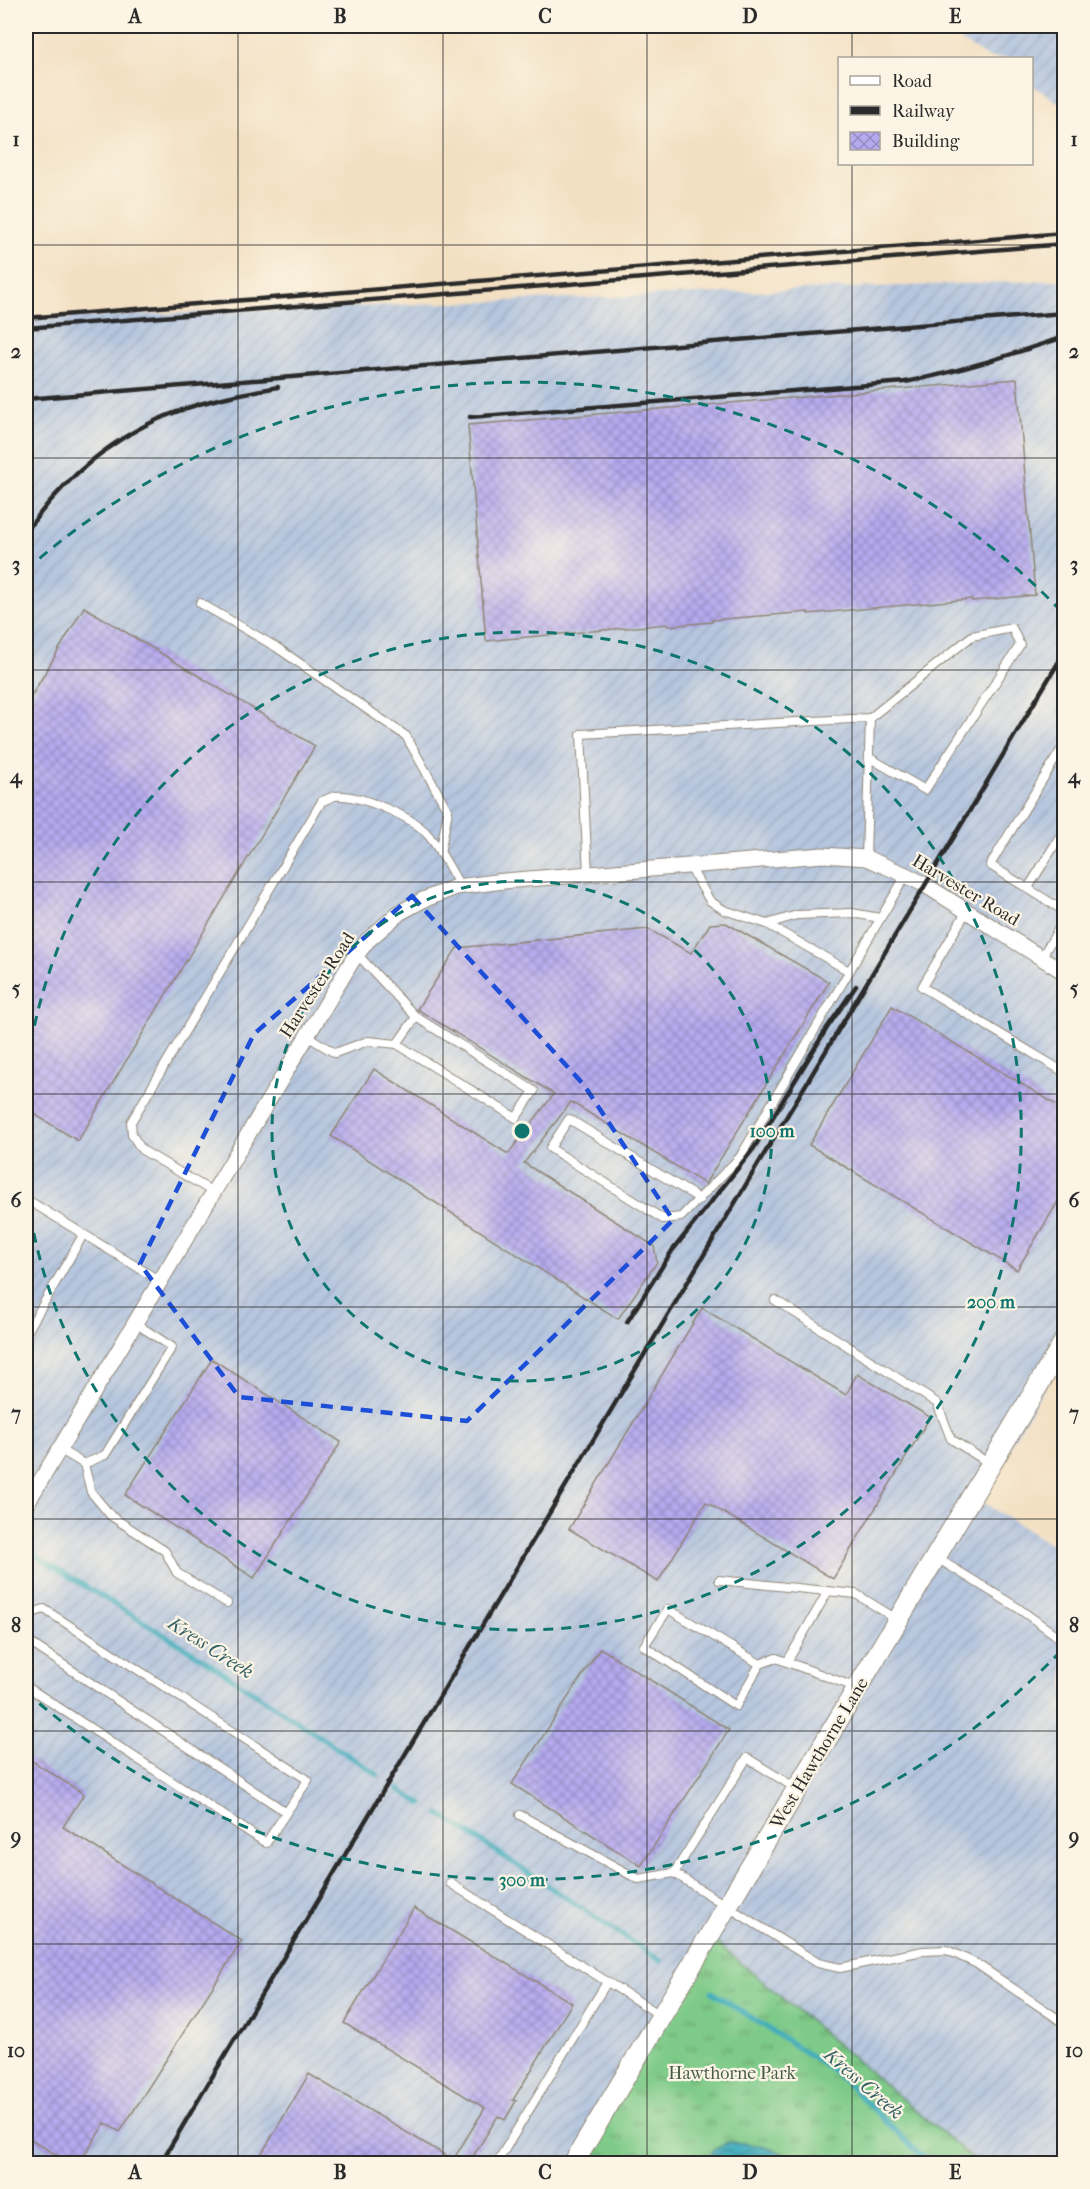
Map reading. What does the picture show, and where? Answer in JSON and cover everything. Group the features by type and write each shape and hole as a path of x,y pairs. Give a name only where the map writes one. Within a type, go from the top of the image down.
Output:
{"street":[{"name":"Harvester Road","path":"26,1505 357,954 367,941 399,913 423,900 460,886 798,856 866,858 925,885 1065,972"},
{"name":"West Hawthorne Lane","path":"573,2163 1065,1342"}],"lane":[{"path":"200,603 276,647 406,736 448,811 440,853"},
{"path":"588,874 581,734 870,718 972,636 1012,628 1020,645 925,790 870,758"},
{"path":"866,858 870,718"},
{"path":"1065,745 990,865 1065,911"},
{"path":"213,1192 142,1150 132,1135 131,1122 322,801 335,796 380,805 427,833 460,886"},
{"path":"1028,888 1065,830"},
{"path":"690,867 710,902 724,910 767,924 849,972"},
{"path":"700,1199 569,1119 550,1148 663,1219 681,1217 700,1199 740,1157 906,875"},
{"path":"966,912 922,987 1065,1072"},
{"path":"767,924 797,915 852,913 880,918"},
{"path":"1041,958 1065,920"},
{"path":"307,1036 335,1053 368,1041 397,1044 516,1118 534,1091 416,1017 357,954"},
{"path":"397,1044 416,1017"},
{"path":"26,1199 160,1281"},
{"path":"26,1334 83,1235"},
{"path":"775,1300 936,1403 951,1439 991,1465"},
{"path":"84,1464 105,1455 172,1347 135,1323"},
{"path":"59,1449 84,1464 91,1492 111,1516 165,1551 177,1573 227,1603"},
{"path":"936,1558 1018,1608 1065,1641"},
{"path":"719,1580 826,1593 856,1594 898,1620"},
{"path":"787,1662 826,1593"},
{"path":"26,1614 44,1609 308,1780 266,1842 26,1686"},
{"path":"760,1664 668,1610 644,1646 736,1706 760,1664 776,1658 857,1688"},
{"path":"26,1640 286,1812"},
{"path":"674,1873 747,1758 797,1789"},
{"path":"520,1815 638,1879 674,1873 818,1963 840,1968 923,1951 947,1950 977,1964 1065,2023"},
{"path":"450,1883 661,2016"},
{"path":"496,2163 607,1982"}],"highlighted area":[{"path":"412,896 584,1085 673,1220 467,1421 239,1397 140,1264 254,1034"}],"shaded area":[{"path":"937,26 1064,26 1064,106 1033,86 1033,57 987,57"},
{"path":"1064,280 1064,1353 979,1500 1064,1553 1064,2163 26,2163 26,319"}],"green space":[{"name":"Hawthorne Park","path":"711,1938 978,2163 573,2164"}],"water":[{"path":"728,2142 765,2147 799,2163 708,2163 714,2150"}],"building":[{"path":"1017,379 1035,595 712,620 712,622 486,641 468,425"},
{"path":"84,607 315,746 78,1141 26,1109 26,705"},
{"path":"726,923 829,982 705,1184 571,1102 524,1163 654,1246 657,1262 618,1319 331,1136 374,1069 508,1154 554,1094 417,1009 457,948 648,929 691,953 710,924"},
{"path":"892,1006 1065,1110 1065,1190 1017,1270 809,1145"},
{"path":"702,1308 846,1395 857,1374 930,1417 833,1579 706,1502 658,1582 569,1529"},
{"path":"212,1359 341,1442 254,1578 125,1495"},
{"path":"600,1648 729,1730 641,1866 512,1784"},
{"path":"26,1757 84,1794 63,1827 242,1941 120,2132 105,2123 79,2163 69,2163 26,2136"},
{"path":"414,1908 572,2003 513,2100 516,2101 505,2120 498,2116 469,2163 256,2163 309,2074 453,2160 485,2108 344,2023"}],"waterway":[{"name":"Kress Creek","path":"26,1550 194,1653 378,1775"},
{"name":"Kress Creek","path":"398,1789 422,1804"},
{"name":"Kress Creek","path":"440,1814 661,1961"},
{"name":"Kress Creek","path":"712,1992 834,2071 930,2164"}],"railway":[{"path":"26,318 1064,233"},
{"path":"26,328 1064,244"},
{"path":"26,399 1064,313"},
{"path":"470,417 905,382 966,368 1064,337"},
{"path":"26,532 57,493 74,476 113,445 134,432 156,420 191,407 278,387"},
{"path":"160,2164 1064,653"},
{"path":"627,1322 672,1251 754,1148 827,1028 856,986"}]}
